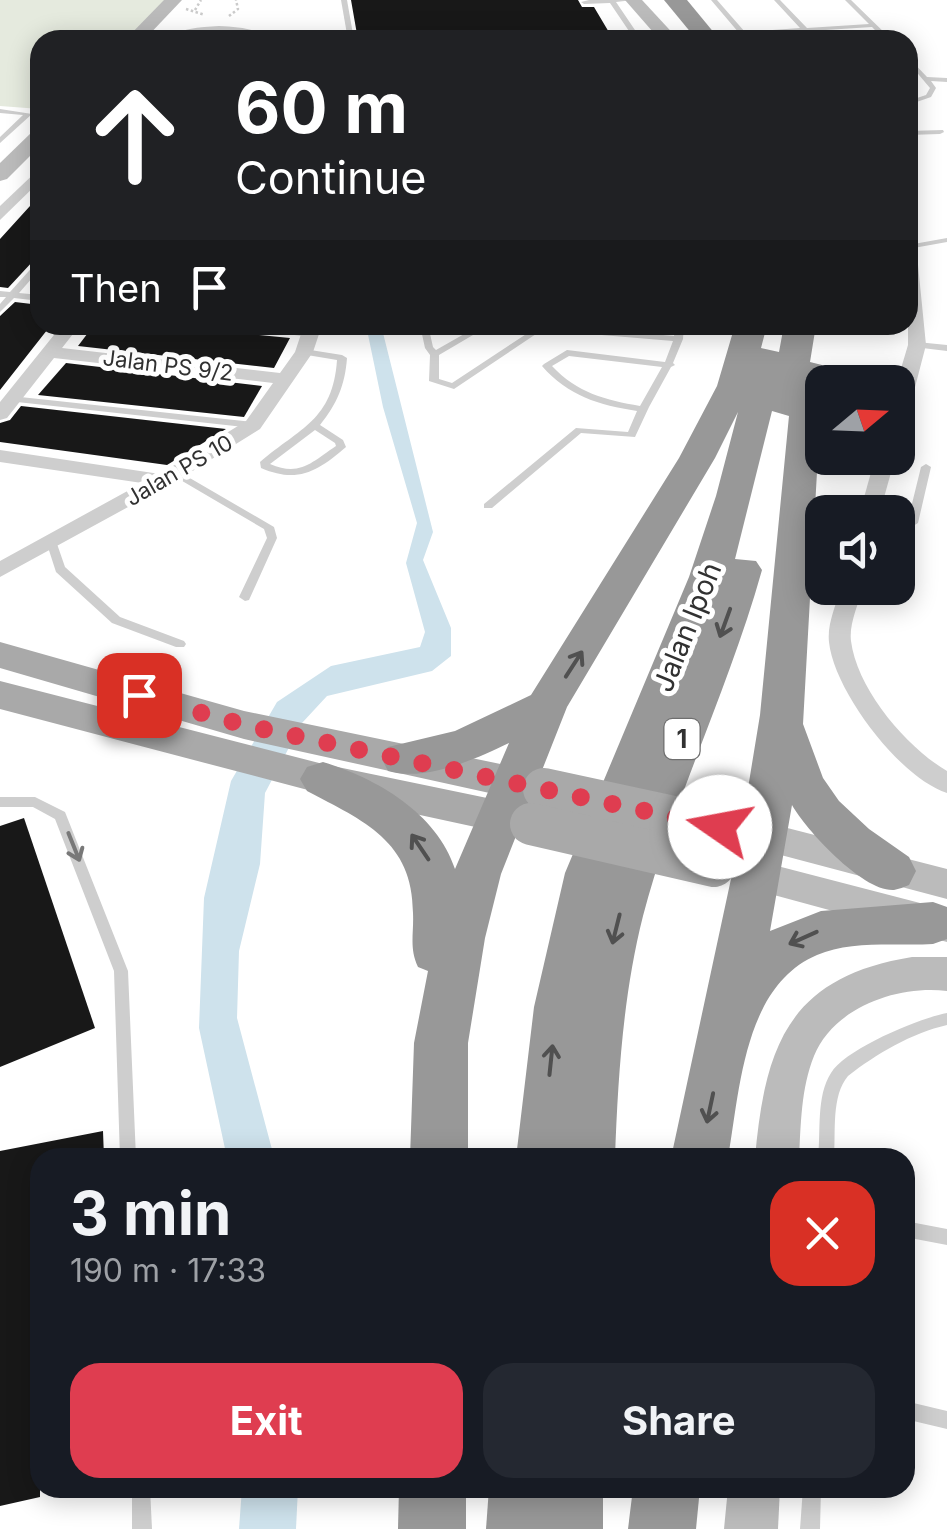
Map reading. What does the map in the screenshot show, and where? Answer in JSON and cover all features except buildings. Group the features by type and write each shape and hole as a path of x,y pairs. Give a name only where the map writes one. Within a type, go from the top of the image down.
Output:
{"highway":[{"path":"657,0 675,30"},
{"path":"440,1148 442,1044 460,938 477,874 523,803 546,706 705,443 734,386 748,335"},
{"path":"632,764 706,530 743,381 750,335"},
{"name":"Jalan Ipoh","path":"545,1148 558,1007 578,915 632,764 709,578 741,473 770,335"},
{"name":"Jalan Ipoh","path":"587,1148 591,1076 607,966 622,908 738,586 784,413 798,335"},
{"path":"701,1148 726,1031 739,851 782,715 810,335"},
{"path":"404,759 465,745 546,706"},
{"path":"782,715 794,768 807,797 854,846 892,871"},
{"path":"332,762 398,822 429,859 440,899 432,977 442,1044"},
{"path":"726,1031 751,981 768,960 801,936 942,911"},
{"path":"432,1529 433,1498"},
{"path":"520,1529 522,1498"},
{"path":"569,1529 570,1498"},
{"path":"662,1529 665,1498"}],"main road":[{"path":"0,655 239,740"},
{"path":"0,696 239,740 739,851"},
{"path":"332,762 404,759 523,803"}],"street":[{"path":"632,0 675,30"},
{"path":"144,30 170,4"},
{"path":"0,176 30,145"},
{"path":"0,176 30,178"},
{"path":"0,215 30,186"},
{"path":"6,407 63,335"},
{"path":"911,365 916,335"},
{"name":"Jalan PS 10","path":"0,570 253,425 287,379 310,337"},
{"name":"Jalan PS 9/2","path":"50,352 287,379"},
{"path":"0,456 169,476"},
{"path":"848,605 839,640 861,696 892,738 947,784"},
{"path":"739,851 892,871 942,911"},
{"path":"739,851 942,911"},
{"path":"778,1148 782,1084 802,1033 850,991 929,971 947,974"},
{"path":"751,1529 753,1498"}],"lane":[{"path":"344,0 349,30"},
{"path":"611,0 631,30"},
{"path":"584,2 632,0"},
{"path":"714,0 740,30"},
{"path":"777,0 805,30 874,25"},
{"path":"848,0 879,30"},
{"path":"918,70 934,88 929,96 918,100"},
{"path":"927,79 947,80"},
{"path":"0,111 30,114"},
{"path":"0,142 30,114"},
{"path":"918,133 940,132"},
{"path":"918,245 947,240"},
{"path":"0,309 30,275"},
{"path":"0,294 30,297"},
{"path":"426,335 435,354 434,381 454,386 529,335"},
{"path":"435,354 468,335"},
{"path":"633,335 678,339"},
{"path":"488,506 579,430 632,435 640,410 670,365 679,335"},
{"path":"310,337 342,362 340,387 317,427 265,462 265,466 288,475 299,474 341,447 340,442 317,427"},
{"path":"917,345 947,348"},
{"path":"640,410 584,399 562,384 547,366 567,352 670,365"},
{"path":"6,407 253,425"},
{"path":"915,515 926,468"},
{"path":"169,476 269,527 272,538 246,597"},
{"path":"51,541 60,569 116,620 180,644"},
{"path":"0,802 35,802 60,816 121,971 128,1148"},
{"path":"827,1148 834,1083 841,1069 920,1027 947,1020"},
{"path":"915,1231 947,1237"},
{"path":"915,1412 947,1420"},
{"path":"141,1498 142,1529"},
{"path":"810,1529 812,1498"}],"path":[{"path":"194,10 201,0"},
{"path":"221,17 236,12 236,0"},
{"path":"170,4 213,16"}],"shaded area":[{"path":"0,0 168,0 136,30 30,30 30,108 0,106"}],"water":[{"path":"368,335 384,335 433,532 423,560 451,628 451,656 432,671 327,696 302,723 265,793 260,864 239,951 237,1018 272,1148 225,1148 199,1028 204,898 231,781 277,702 331,666 420,647 425,632 406,563 417,523 383,407"},
{"path":"241,1498 298,1498 296,1529 239,1529"}],"route":[{"path":"139,695 244,725 720,827"}]}
